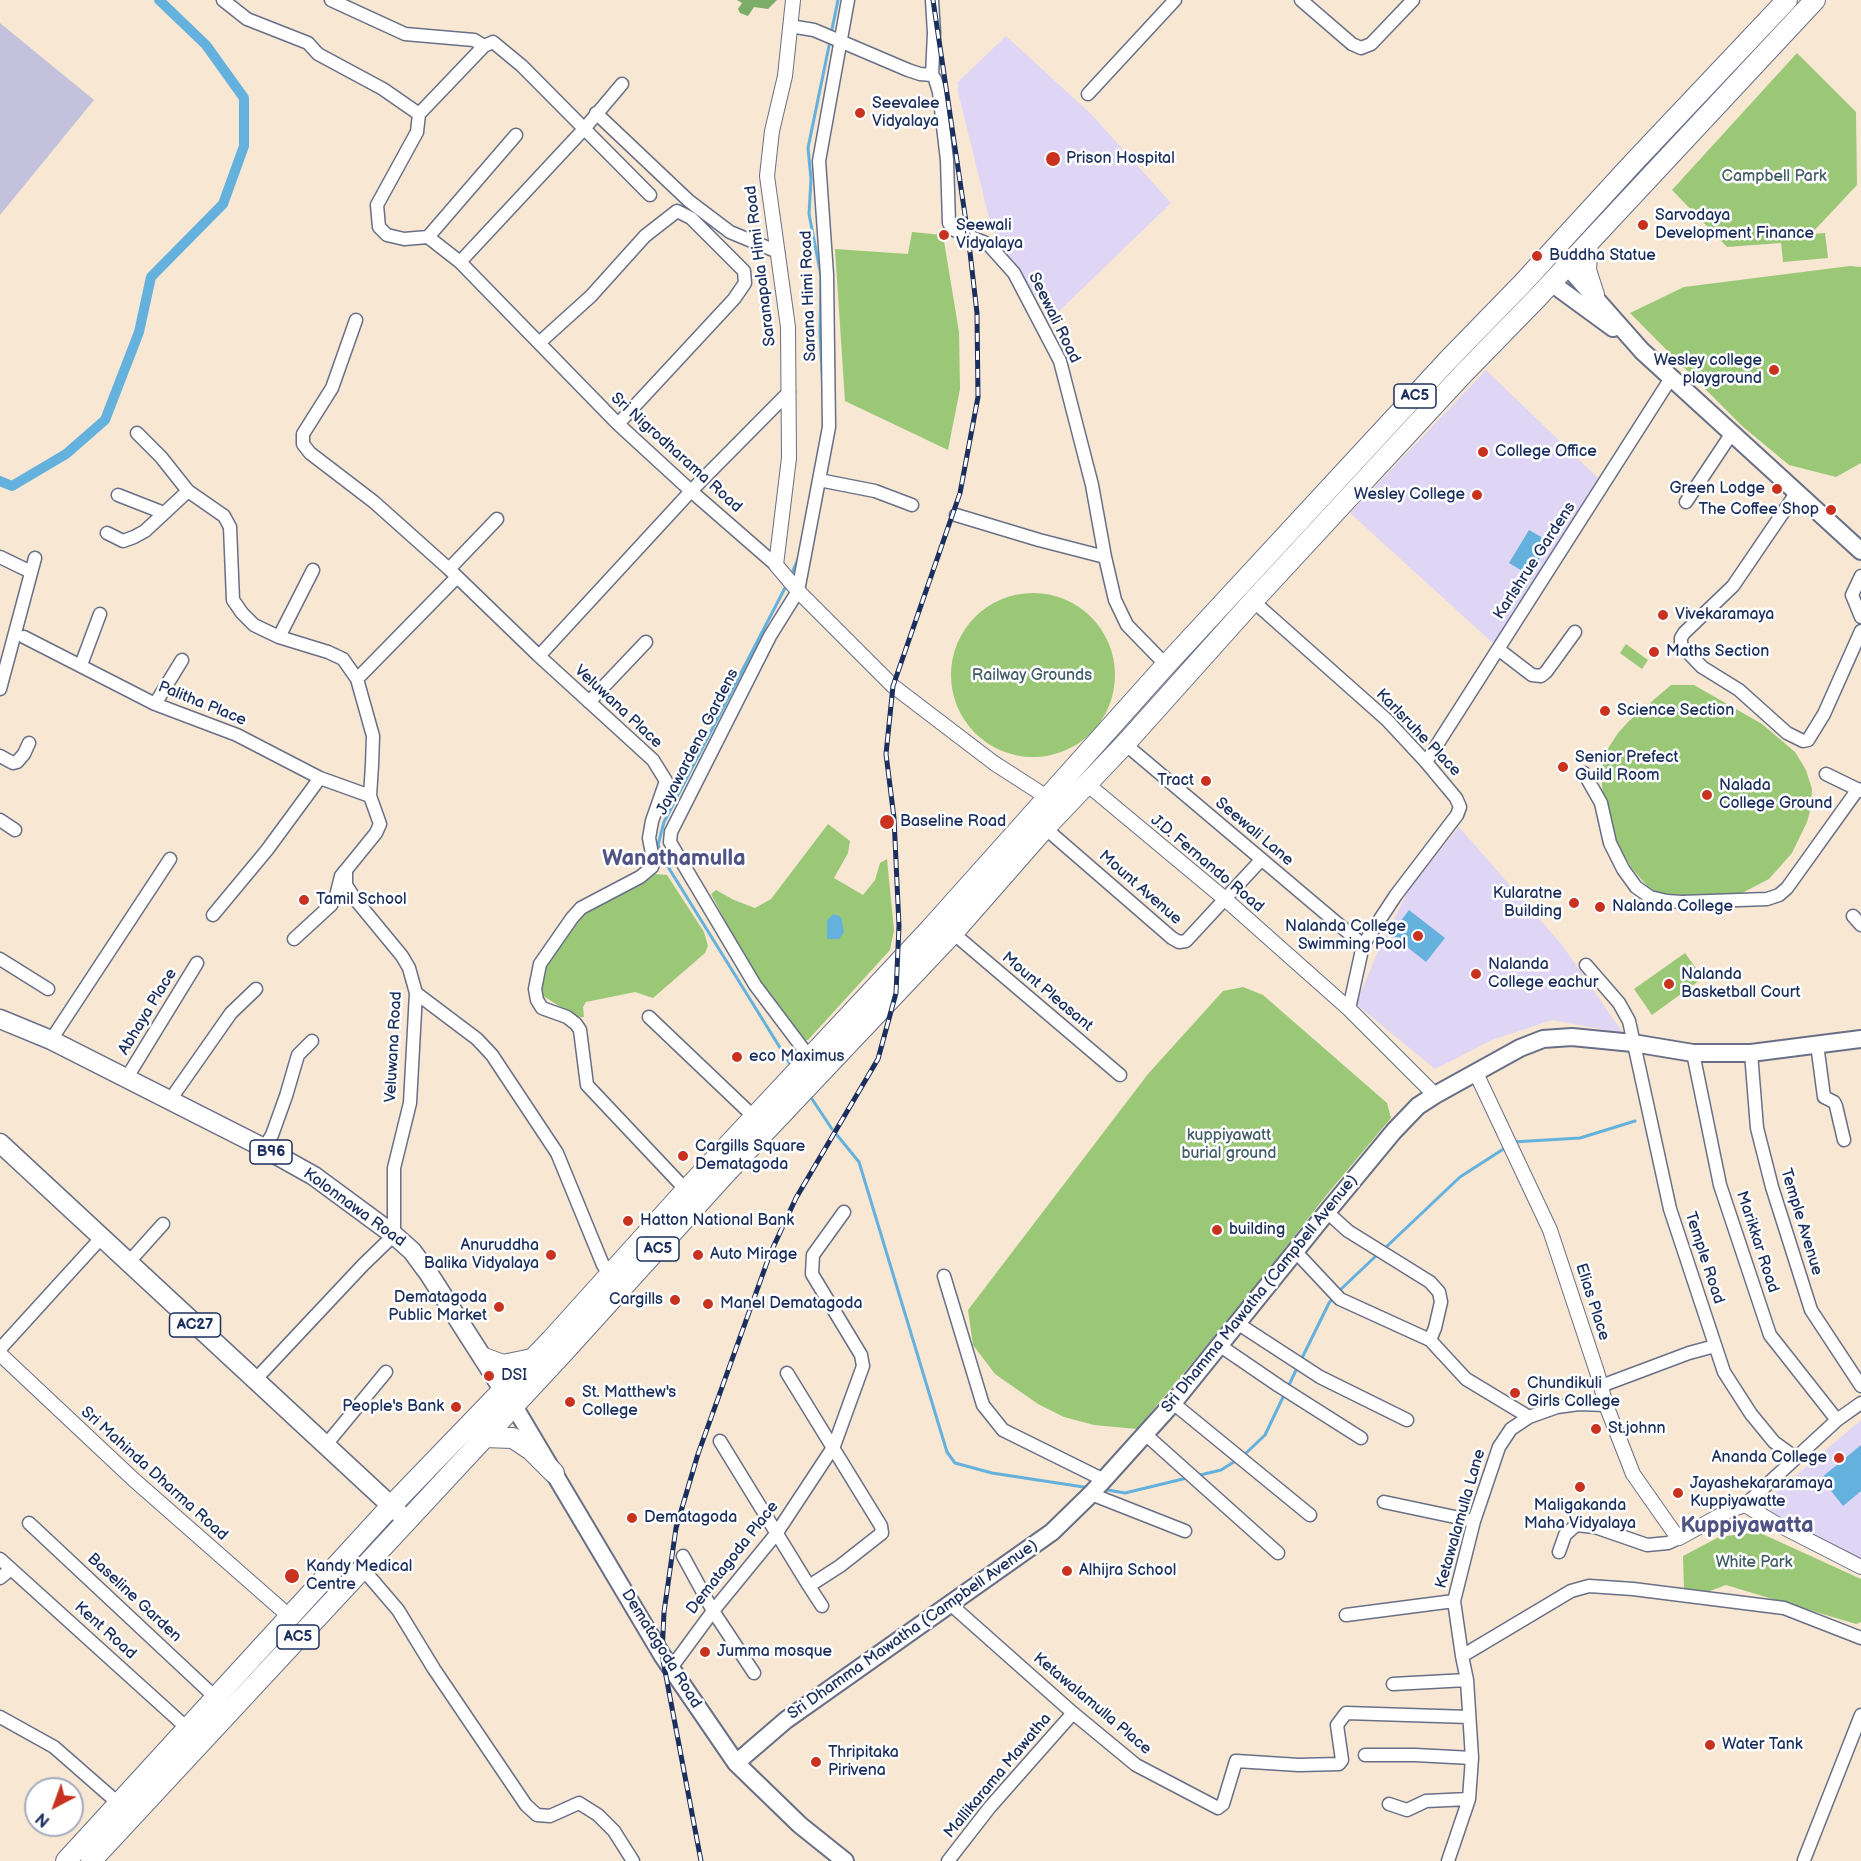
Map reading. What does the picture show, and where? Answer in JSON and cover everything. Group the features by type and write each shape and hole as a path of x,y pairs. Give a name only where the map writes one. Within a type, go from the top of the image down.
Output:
{"highway":[{"name":"AC5","path":"64,1861 104,1833 362,1568 514,1406 722,1178 803,1076 930,929 1166,665 1449,359 1787,0"},
{"name":"AC5","path":"93,1861 118,1803 289,1616 610,1275 753,1116 803,1076 953,933 1253,601 1815,0"},
{"path":"1588,243 1586,270 1594,295"},
{"path":"484,1358 503,1365 532,1359"},
{"path":"484,1437 513,1438 531,1450 554,1473"}],"main road":[{"path":"1566,265 1642,351"},
{"path":"1551,282 1642,351 1861,551"},
{"name":"Kolonnawa Road","path":"0,1018 51,1040 264,1148 314,1176 394,1235 412,1251 429,1274 514,1406"},
{"name":"Sri Dhamma Mawatha (Campbell Avenue)","path":"736,1763 786,1720 1052,1532 1097,1488 1173,1403 1327,1212 1394,1131 1418,1106 1520,1048 1543,1039 1572,1037 1633,1042 1693,1053 1751,1053 1861,1039"},
{"name":"AC27","path":"0,1143 392,1506"},
{"name":"Dematagoda Road","path":"514,1406 671,1668 736,1763 800,1826 845,1861"},
{"path":"392,1506 407,1520"}],"street":[{"path":"224,0 247,19 308,44 318,54 383,89 419,114"},
{"path":"331,0 405,34 474,40 484,46"},
{"name":"Saranapala Himi Road","path":"778,568 789,458 788,327 767,176 772,130 785,76 793,0"},
{"name":"Sarana Himi Road","path":"796,588 829,427 827,275 819,161 835,39 848,0"},
{"path":"790,26 814,30 914,72 932,75 934,33 932,0"},
{"path":"1088,94 1175,0"},
{"path":"1301,0 1352,44 1361,48 1371,44 1413,0"},
{"path":"516,135 428,237 404,239 387,235 379,227 377,205 417,132 419,114 484,46 493,42 522,66 650,195"},
{"name":"Seewali Road","path":"932,75 939,92 945,138 949,223 954,230 988,244 1014,273 1060,361 1092,485 1105,557 1116,600 1127,625 1166,665"},
{"path":"460,262 584,129 622,84"},
{"path":"596,113 689,201 730,232 778,252"},
{"path":"539,343 591,296 645,236 677,211 691,218 744,271 744,283 734,299 618,424"},
{"name":"Sri Nigrodharama Road","path":"428,237 460,262 618,424 778,568 893,686 994,763 1065,807"},
{"path":"1551,251 1566,265"},
{"path":"1536,268 1551,282"},
{"name":"Veluwana Place","path":"356,320 332,388 303,434 303,444 310,453 374,502 453,573 539,656 653,760 666,781 652,821 649,838 653,859 652,867 640,877 581,908 540,964 535,989 537,1000 542,1008 567,1017 580,1030 587,1085 686,1190"},
{"name":"Karlshrue Gardens","path":"1426,762 1671,378"},
{"path":"539,656 691,491 789,392"},
{"path":"138,433 188,491 224,516 230,527 233,600 242,613 254,625 279,637 328,652 342,659 357,679 373,736 370,796 380,824 376,833 341,876 331,905 294,939"},
{"path":"1686,502 1732,433"},
{"path":"819,480 875,491 912,505"},
{"path":"107,533 123,541 134,537 145,531 188,491"},
{"path":"1797,492 1733,586 1684,633 1681,645 1702,667 1739,690 1787,733 1803,741 1808,740 1824,714 1861,631"},
{"path":"118,495 164,513"},
{"path":"956,515 1105,557"},
{"path":"357,679 453,573 497,519"},
{"path":"0,557 31,572"},
{"path":"0,689 35,558"},
{"path":"279,637 313,570"},
{"path":"1861,576 1852,595 1861,617"},
{"name":"Jayawardena Gardens","path":"796,588 671,832 670,842 755,985 803,1076"},
{"name":"Karlsruhe Place","path":"1253,601 1387,720 1426,762 1456,798 1460,807 1457,815 1396,895 1363,945 1349,1009"},
{"path":"81,665 100,614"},
{"path":"1498,649 1532,675 1541,676 1575,632"},
{"name":"Palitha Place","path":"24,637 155,704 237,735 320,778 370,796"},
{"path":"589,702 646,642"},
{"path":"155,704 182,660"},
{"path":"0,756 13,763 17,762 29,743"},
{"name":"Seewali Lane","path":"1125,744 1363,945"},
{"path":"1584,773 1601,802 1610,843 1623,869 1636,887 1650,897 1682,902 1767,898 1779,895 1787,888 1859,790 1826,774"},
{"path":"213,915 267,850 320,778"},
{"name":"J.D. Fernando Road","path":"1087,784 1226,899 1349,1009 1436,1095"},
{"path":"0,820 15,830"},
{"name":"Mount Avenue","path":"1046,828 1179,942 1186,941 1261,860"},
{"path":"51,1040 70,1007 170,859"},
{"name":"Veluwana Road","path":"346,870 346,885 402,956 409,968 416,993 410,1103 394,1168 394,1235"},
{"name":"Mount Pleasant","path":"953,933 1120,1076"},
{"path":"0,959 48,989"},
{"name":"Abhaya Place","path":"126,1079 197,963"},
{"name":"Temple Road","path":"1586,965 1619,1003 1629,1022 1670,1209 1724,1372 1751,1414 1774,1442 1796,1458"},
{"path":"170,1101 231,1012 256,988"},
{"path":"416,993 477,1040 492,1055 557,1153 603,1265 610,1275"},
{"path":"649,1017 753,1116"},
{"path":"264,1148 273,1135 298,1055 312,1041"},
{"path":"1817,1044 1824,1097 1836,1106 1844,1140"},
{"name":"Marikkar Road","path":"1693,1053 1720,1185 1770,1335 1837,1420"},
{"name":"Temple Avenue","path":"1751,1053 1757,1128 1772,1187 1811,1310 1861,1386"},
{"name":"Elias Place","path":"1476,1074 1550,1230 1606,1405 1633,1473 1679,1538"},
{"name":"Dematagoda Place","path":"671,1668 713,1611 776,1534 834,1446 862,1366 861,1355 812,1275 813,1255 844,1212"},
{"path":"1327,1212 1348,1231 1430,1282 1439,1292 1440,1311 1430,1340"},
{"path":"128,1263 163,1224"},
{"path":"255,1380 394,1235"},
{"path":"0,1349 101,1238"},
{"path":"1295,1251 1336,1295 1430,1340 1466,1379 1529,1417"},
{"path":"944,1276 983,1405 1003,1430 1097,1488 1185,1531"},
{"path":"1236,1323 1320,1377 1407,1420"},
{"path":"1219,1345 1361,1438"},
{"path":"1601,1386 1689,1353 1715,1346"},
{"name":"Sri Mahinda Dharma Road","path":"0,1354 141,1487 289,1616"},
{"path":"325,1446 386,1372"},
{"path":"787,1373 834,1446 881,1526 882,1533 840,1566 809,1586"},
{"path":"1173,1403 1310,1515"},
{"path":"1559,1552 1565,1535 1576,1524 1595,1527 1647,1545 1668,1543 1679,1538 1728,1511 1745,1505 1837,1420 1861,1403"},
{"name":"Ketawalamulla Lane","path":"1448,1861 1469,1799 1472,1758 1467,1680 1454,1601 1474,1521 1499,1447 1511,1429 1529,1417 1557,1407 1579,1404 1606,1405"},
{"path":"1145,1434 1278,1553"},
{"path":"720,1441 822,1606"},
{"path":"1384,1502 1474,1521"},
{"path":"1745,1505 1861,1567"},
{"name":"Baseline Garden","path":"29,1523 216,1698"},
{"path":"683,1556 713,1611 754,1673"},
{"name":"Kent Road","path":"0,1559 187,1728"},
{"path":"362,1568 398,1610 434,1669 526,1805 537,1815 550,1816 579,1803 598,1815 614,1831 633,1861"},
{"path":"0,1578 11,1569"},
{"path":"1462,1656 1571,1591 1589,1586 1633,1589 1784,1608 1861,1638"},
{"path":"1346,1616 1454,1601"},
{"name":"Ketawalamulla Place","path":"949,1603 1073,1713 1136,1765 1218,1808 1223,1804 1236,1761 1299,1766 1339,1764 1342,1760 1337,1725 1346,1713 1469,1717"},
{"path":"1393,1684 1467,1680"},
{"name":"Mallikarama Mawatha","path":"948,1861 990,1807 1073,1713"},
{"path":"1804,1860 1861,1715"},
{"path":"0,1717 54,1748 118,1803"},
{"path":"1365,1755 1472,1758"},
{"path":"1389,1804 1407,1810 1426,1802 1469,1799"}],"shaded area":[{"path":"0,23 94,100 0,215"},
{"name":"Prison Hospital","path":"1006,36 1092,115 1171,203 1053,317 1021,278 991,226 958,92 958,82"},
{"name":"Wesley College","path":"1486,370 1598,478 1495,645 1350,513"},
{"name":"Nalanda College eachur","path":"1459,827 1562,945 1623,1033 1552,1020 1492,1040 1435,1069 1356,1004 1381,944 1410,888"},
{"name":"Ananda College","path":"1861,1420 1861,1566 1770,1515 1773,1495"}],"green space":[{"path":"737,0 777,0 768,9 754,7 748,16 740,13 738,9 742,3"},
{"name":"Campbell Park","path":"1797,53 1856,112 1857,185 1811,234 1825,233 1828,258 1783,262 1781,243 1727,247 1672,190"},
{"path":"912,232 943,235 959,332 960,389 948,450 845,401 835,249 908,254"},
{"name":"Wesley college playground","path":"1850,266 1861,267 1861,463 1836,477 1789,465 1742,426 1630,313 1684,287"},
{"name":"Railway Grounds","path":"1033,593 1049,594 1064,599 1091,617 1109,644 1114,659 1114,691 1109,706 1091,733 1064,751 1049,756 1033,757 1017,756 1002,751 975,733 957,706 952,691 951,675 952,659 957,644 975,617 1002,599 1017,594"},
{"path":"1626,644 1648,660 1642,669 1620,653"},
{"name":"Nalada College Ground","path":"1671,685 1694,685 1762,724 1795,752 1806,770 1812,789 1811,807 1807,822 1792,853 1769,879 1740,894 1669,898 1657,893 1647,886 1631,867 1614,839 1604,802 1601,777 1605,753 1629,721"},
{"path":"828,824 850,841 848,853 834,878 863,895 875,880 880,863 887,859 894,930 890,950 808,1040 801,1040 791,1029 747,962 711,894 716,890 755,908 771,899"},
{"path":"655,874 667,875 704,932 708,946 705,953 653,998 635,992 586,1002 583,1007 584,1017 577,1017 540,994 545,961 585,909"},
{"name":"Nalanda Basketball Court","path":"1685,953 1703,978 1652,1015 1634,989"},
{"name":"kuppiyawatt burial ground","path":"1243,987 1263,995 1387,1103 1391,1118 1137,1429 1094,1425 1064,1417 1038,1404 995,1374 973,1345 968,1310 1148,1074 1223,991"},
{"name":"White Park","path":"1758,1532 1861,1579 1861,1622 1856,1624 1726,1585 1707,1592 1684,1590 1683,1556 1719,1537"}],"water":[{"path":"1529,530 1550,542 1529,575 1509,563"},
{"name":"Nalanda College Swimming Pool","path":"1409,910 1445,938 1426,962 1391,934"},
{"path":"834,914 841,917 844,932 839,939 827,939 827,920"},
{"path":"1861,1445 1861,1491 1843,1506 1821,1478"}],"waterway":[{"path":"0,481 12,486 66,454 105,420 139,332 151,277 223,204 244,146 244,98 206,45 159,0"},
{"path":"831,34 838,0"},
{"path":"823,390 820,333 821,276 809,214 811,179 808,148 830,41"},
{"path":"791,575 798,559"},
{"path":"787,584 664,822 658,845 670,870 792,1067"},
{"path":"810,1096 832,1129"},
{"path":"1513,1142 1580,1138 1635,1121"},
{"path":"837,1135 859,1162 947,1452 955,1463 992,1473 1090,1488"},
{"path":"1384,1249 1460,1177 1505,1148"},
{"path":"1338,1292 1379,1253"},
{"path":"1301,1360 1334,1297"},
{"path":"1288,1387 1298,1366"},
{"path":"1243,1456 1265,1435 1285,1393"},
{"path":"1196,1476 1221,1470 1237,1460"},
{"path":"1102,1489 1125,1493 1187,1478"}],"railway":[{"path":"701,1861 662,1655 664,1612 676,1528 698,1454 770,1254 796,1198 878,1059 896,993 899,926 894,818 886,754 893,686 960,493 978,397 977,313 968,235 933,0"}],"place":[{"name":"Seevalee Vidyalaya","path":"860,113"},
{"name":"Prison Hospital","path":"1053,159"},
{"name":"Sarvodaya Development Finance","path":"1643,225"},
{"name":"Seewali Vidyalaya","path":"944,235"},
{"name":"Buddha Statue","path":"1537,256"},
{"name":"Wesley college playground","path":"1774,370"},
{"name":"College Office","path":"1483,452"},
{"name":"Green Lodge","path":"1777,489"},
{"name":"Wesley College","path":"1477,495"},
{"name":"The Coffee Shop","path":"1831,510"},
{"name":"Vivekaramaya","path":"1663,615"},
{"name":"Maths Section","path":"1654,652"},
{"name":"Science Section","path":"1605,711"},
{"name":"Senior Prefect Guild Room","path":"1563,767"},
{"name":"Tract","path":"1206,781"},
{"name":"Nalada College Ground","path":"1707,795"},
{"name":"Baseline Road","path":"887,822"},
{"name":"Tamil School","path":"304,900"},
{"name":"Kularatne Building","path":"1574,903"},
{"name":"Nalanda College","path":"1600,907"},
{"name":"Nalanda College Swimming Pool","path":"1418,936"},
{"name":"Nalanda College eachur","path":"1476,974"},
{"name":"Nalanda Basketball Court","path":"1669,984"},
{"name":"eco Maximus","path":"737,1057"},
{"name":"Cargills Square Dematagoda","path":"683,1156"},
{"name":"Hatton National Bank","path":"628,1221"},
{"name":"building","path":"1217,1230"},
{"name":"Anuruddha Balika Vidyalaya","path":"551,1255"},
{"name":"Auto Mirage","path":"698,1255"},
{"name":"Cargills","path":"675,1300"},
{"name":"Manel Dematagoda","path":"708,1304"},
{"name":"Dematagoda Public Market","path":"499,1307"},
{"name":"DSI","path":"489,1376"},
{"name":"Chundikuli Girls College","path":"1515,1393"},
{"name":"St. Matthew's College","path":"570,1402"},
{"name":"People's Bank","path":"456,1407"},
{"name":"St.johnn","path":"1596,1429"},
{"name":"Ananda College","path":"1839,1458"},
{"name":"Maligakanda Maha Vidyalaya","path":"1580,1487"},
{"name":"Jayashekararamaya Kuppiyawatte","path":"1678,1493"},
{"name":"Dematagoda","path":"632,1518"},
{"name":"Alhijra School","path":"1067,1571"},
{"name":"Kandy Medical Centre","path":"292,1576"},
{"name":"Jumma mosque","path":"705,1652"},
{"name":"Water Tank","path":"1710,1745"},
{"name":"Thripitaka Pirivena","path":"816,1762"}],"district":[{"name":"Wanathamulla","path":"674,859"},
{"name":"Kuppiyawatta","path":"1747,1526"}]}
